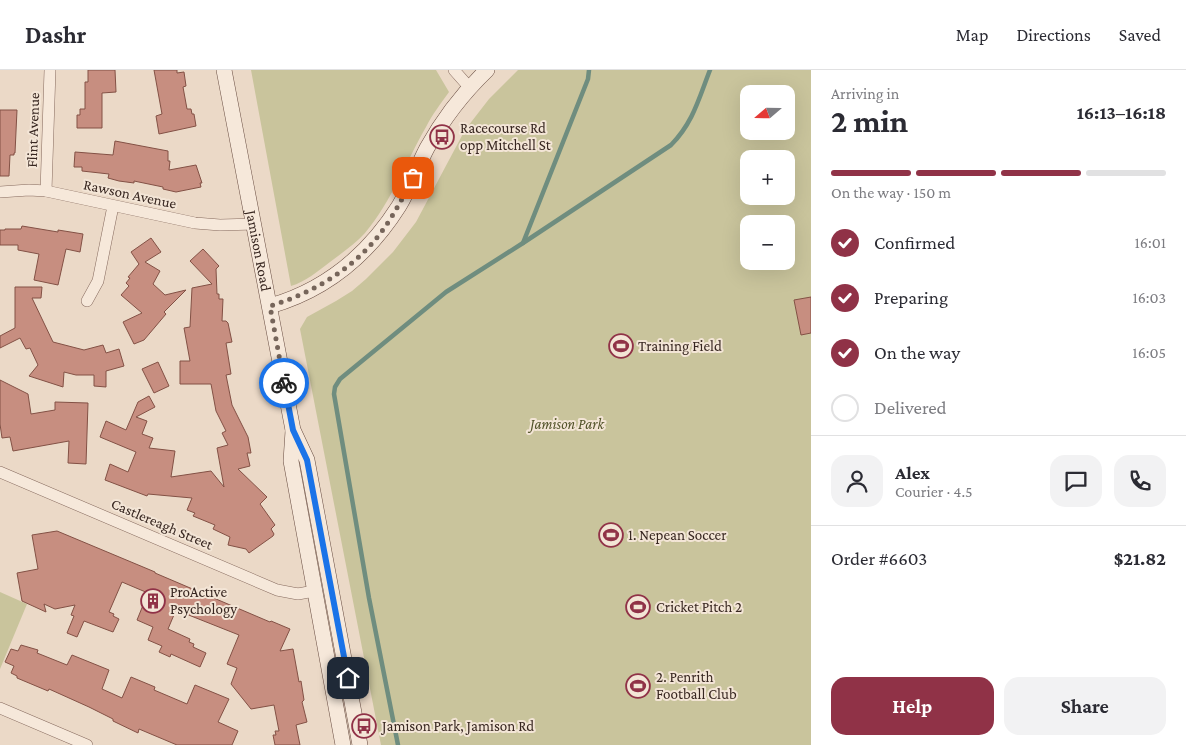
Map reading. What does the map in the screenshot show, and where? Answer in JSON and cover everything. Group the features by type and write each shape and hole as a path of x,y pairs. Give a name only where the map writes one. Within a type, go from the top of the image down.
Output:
{"main road":[{"name":"Jamison Road","path":"224,70 293,430 291,461 343,745"},
{"path":"270,306 293,299 316,288 350,264 376,240 400,204 434,135 469,87 487,70"},
{"name":"Jamison Road","path":"293,430 307,460 360,745"}],"street":[{"name":"Flint Avenue","path":"46,191 50,70"},
{"path":"454,70 469,87"},
{"name":"Rawson Avenue","path":"0,192 46,191 194,223 220,225 255,224"},
{"path":"87,301 95,290 98,281 113,206"},
{"name":"Castlereagh Street","path":"0,472 277,590 298,594 314,591"},
{"path":"0,708 87,745"}],"green space":[{"path":"251,70 436,70 449,92 428,123 383,208 365,233 316,272 291,286"},
{"name":"Jamison Park","path":"518,70 811,70 811,745 381,745 300,329 307,317 352,291 393,252 416,222 465,130 489,99"},
{"path":"0,592 27,604 0,669"}],"building":[{"path":"88,70 115,70 116,92 102,93 102,128 77,128 77,115 80,115 80,109 85,109 85,82 88,82"},
{"path":"154,70 177,70 177,73 184,72 186,86 183,87 187,109 191,109 192,114 194,114 196,126 159,134 156,116 162,114"},
{"path":"0,110 17,110 15,153 10,155 9,176 0,176"},
{"path":"115,141 168,151 169,170 196,165 202,183 200,183 201,187 176,192 163,189 163,187 134,181 134,183 119,181 108,178 109,174 82,171 82,167 74,167 75,152 113,155"},
{"path":"22,226 83,234 80,252 66,249 58,285 34,280 39,254 18,250 18,245 0,245 0,230 21,229"},
{"path":"151,238 161,252 145,262 160,271 153,284 165,295 186,290 164,312 166,314 144,340 134,344 123,322 142,313 121,295 129,286 126,283 130,278 128,277 139,264 131,252"},
{"path":"203,249 219,266 216,269 217,294 219,294 219,299 223,299 222,321 228,323 232,342 226,343 231,374 226,375 232,405 248,437 251,453 247,453 250,466 238,469 267,497 260,504 275,525 271,529 274,534 273,536 249,553 246,549 228,545 230,537 213,529 215,525 193,516 195,513 187,510 192,498 148,494 147,496 105,480 110,464 128,472 136,452 100,437 106,421 126,430 138,402 149,396 155,407 136,417 147,421 142,434 153,438 149,448 175,451 171,477 211,471 224,487 217,448 228,445 222,433 226,431 216,411 211,384 180,384 180,361 190,361 184,328 190,327 192,288 212,284 190,261"},
{"path":"15,287 42,287 41,298 32,298 53,342 84,350 103,345 106,353 119,349 124,366 106,371 106,387 94,386 94,375 76,375 64,372 63,387 29,376 38,365 30,348 26,349 20,338 0,348 0,336 15,328"},
{"path":"811,297 811,333 801,335 794,300"},
{"path":"158,362 169,386 154,393 142,369"},
{"path":"0,380 28,394 31,414 55,410 55,402 88,403 86,464 68,463 69,441 13,451 10,437 2,438 0,424"},
{"path":"57,531 290,629 280,651 293,649 299,682 301,681 304,700 302,702 307,722 296,725 300,745 275,745 273,735 276,735 275,731 279,731 274,705 251,709 231,684 237,668 227,664 239,635 176,610 168,629 190,639 189,642 194,644 193,647 206,653 200,667 171,654 170,657 159,652 162,646 148,640 153,627 137,620 148,593 122,582 109,612 119,619 113,632 84,621 77,637 67,633 74,616 71,615 75,605 55,609 44,604 46,612 22,601 17,573 38,569 32,535"},
{"path":"21,645 38,650 37,653 67,665 72,655 109,670 102,689 122,698 131,677 155,687 154,690 187,704 195,685 229,699 218,722 238,731 232,745 177,745 139,729 138,733 89,707 49,689 48,691 17,678 17,676 11,673 14,666 5,662 11,649 18,651"}],"waterway":[{"path":"523,243 588,79 589,70"},
{"path":"398,745 369,598 334,394 335,387 340,379 446,292 671,145 679,137 690,119 710,70"}],"way so far":[{"path":"284,383 270,306 293,299 316,288 350,264 376,240 400,204 413,178"}],"place":[{"name":"Racecourse Rd opp Mitchell St","path":"442,137"},
{"name":"Training Field","path":"621,346"},
{"name":"1. Nepean Soccer","path":"611,535"},
{"name":"ProActive Psychology","path":"153,601"},
{"name":"Cricket Pitch 2","path":"638,607"},
{"name":"2. Penrith Football Club","path":"638,686"},
{"name":"Jamison Park, Jamison Rd","path":"364,726"}],"route":[{"path":"284,383 293,430 307,460 348,678"}]}
